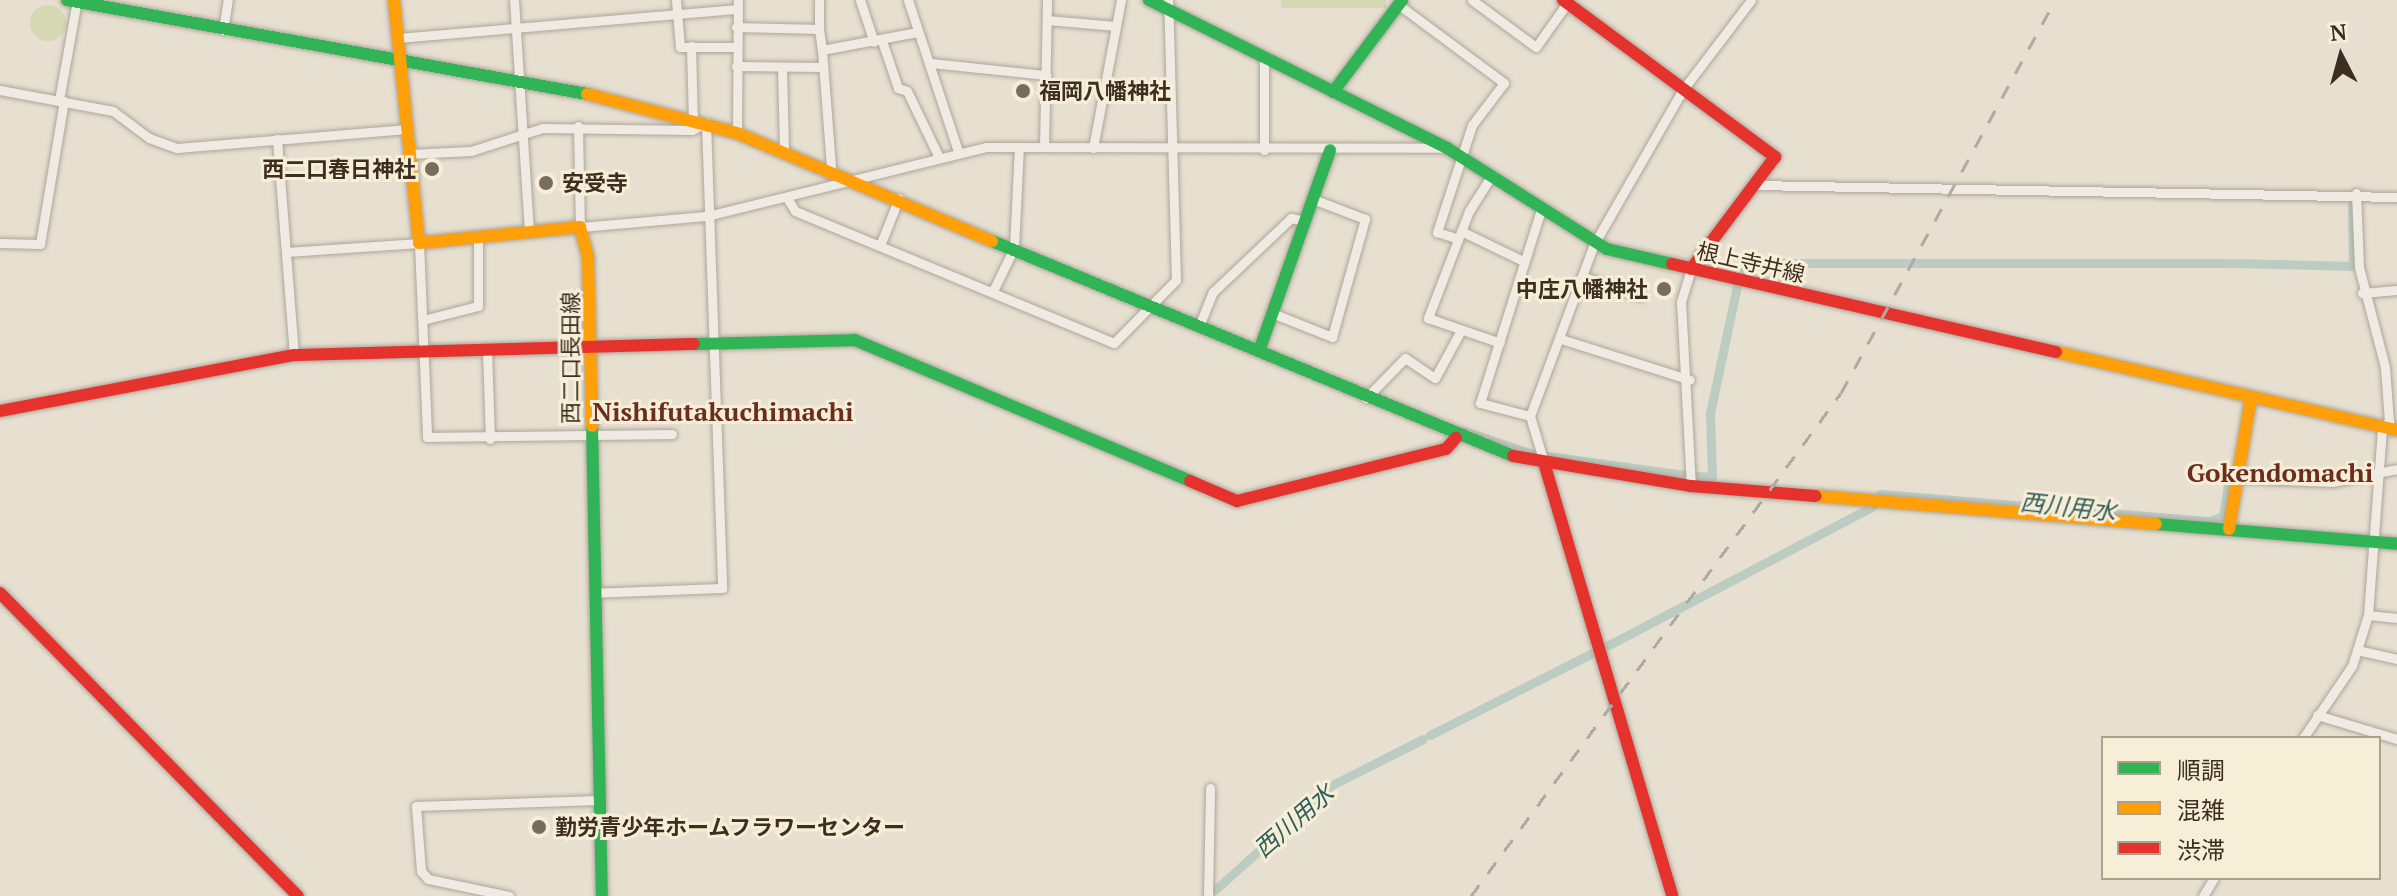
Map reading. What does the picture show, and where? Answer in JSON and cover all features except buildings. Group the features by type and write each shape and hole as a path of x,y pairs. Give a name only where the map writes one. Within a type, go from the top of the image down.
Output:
{"street":[{"path":"223,30 228,0"},
{"path":"394,0 419,243 427,437 490,439 672,434"},
{"path":"514,0 528,132 529,231"},
{"path":"819,0 831,168"},
{"path":"860,0 898,88 907,91 938,155"},
{"path":"908,0 958,151"},
{"path":"1044,147 1047,0"},
{"path":"1093,148 1121,0"},
{"name":"根上寺井線","path":"1149,0 1168,4 1264,57 1463,156 1594,244 1691,269 2397,430"},
{"path":"1472,0 1536,47 1565,2 1775,157 1691,269 1681,302 1690,380 1691,486"},
{"path":"1672,896 1530,416 1594,244 1682,91 1751,0"},
{"path":"0,243 40,244 62,101 73,1 223,30 521,80 737,133 831,168 1456,438 1545,466 1691,486 2397,544"},
{"path":"1333,92 1400,2 1504,83 1472,125 1437,232 1459,235 1523,261"},
{"path":"398,38 677,5 738,4 737,133"},
{"path":"787,198 795,211 881,243 1114,343 1155,307 1176,280 1168,4"},
{"path":"677,5 680,47 736,47"},
{"path":"1047,20 1116,26"},
{"path":"736,27 819,29"},
{"path":"822,50 878,42 917,32"},
{"path":"594,593 722,588 707,216 691,46"},
{"path":"1264,57 1264,150"},
{"path":"931,63 1046,75"},
{"path":"736,66 822,67"},
{"path":"782,67 784,149"},
{"path":"0,90 113,111 149,138 177,148 407,129"},
{"path":"410,154 471,151 528,132 578,126 692,130 700,122"},
{"path":"578,126 580,227"},
{"path":"277,139 294,355"},
{"path":"993,291 1014,248 1019,147"},
{"path":"287,252 707,216 787,198 852,177 958,151 1019,147 1264,150 1447,148"},
{"path":"1259,351 1330,150"},
{"path":"1492,175 1459,235 1428,318 1460,332 1500,343"},
{"path":"1754,185 2356,193 2397,197"},
{"path":"2304,736 2357,650 2368,615 2382,427 2389,422 2385,367 2362,293 2356,193"},
{"path":"881,243 899,197"},
{"path":"1272,313 1332,337 1365,219 1313,199"},
{"path":"1530,416 1480,403 1541,210"},
{"path":"1199,326 1213,292 1291,218 1305,221"},
{"name":"西二口長田線","path":"580,227 591,285 588,349 602,896"},
{"path":"423,320 478,306 478,235"},
{"path":"1584,277 1641,296"},
{"path":"2362,293 2397,290"},
{"path":"1366,398 1405,358 1435,378 1460,332"},
{"path":"1561,339 1690,380"},
{"path":"0,411 294,355 714,347 855,340 1237,501 1446,449 1456,438"},
{"path":"487,350 490,439"},
{"path":"2385,367 2397,366"},
{"path":"2229,529 2251,398"},
{"path":"2238,478 2377,478 2397,469"},
{"path":"0,593 298,896"},
{"path":"2368,615 2397,618"},
{"path":"2357,650 2397,659"},
{"path":"2317,715 2397,739"},
{"path":"1208,896 1210,788"},
{"path":"509,896 428,879 421,871 416,806 599,800"}],"green space":[{"path":"1281,0 1386,0 1386,8 1281,8"},
{"path":"48,5 61,10 66,23 61,36 48,41 35,36 30,23 35,10"}],"waterway":[{"path":"2233,263 2353,266 2352,203"},
{"path":"1744,271 1753,263 2228,263"},
{"path":"1695,476 1712,477 1710,413 1737,286"},
{"path":"1464,431 1533,454"},
{"path":"1547,456 1685,475"},
{"name":"西川用水","path":"2251,473 2314,477"},
{"name":"西川用水","path":"1880,494 2210,521 2223,516 2228,483"},
{"name":"西川用水","path":"1603,648 1872,507"},
{"name":"西川用水","path":"1430,735 1596,651"},
{"name":"西川用水","path":"1215,890 1330,786 1423,739"}],"railway":[{"path":"1471,896 1841,393 2055,0"}],"traffic: fast":[{"path":"67,0 587,94"},
{"path":"1149,0 1447,148 1607,249 1672,264"},
{"path":"1333,92 1402,0"},
{"path":"1259,351 1330,150"},
{"path":"992,241 1513,456"},
{"path":"694,344 855,340 1190,481"},
{"path":"592,426 602,896"},
{"path":"2156,524 2397,544"}],"traffic: slow":[{"path":"394,0 419,243 580,227 588,257 592,426"},
{"path":"587,94 737,133 992,241"},
{"path":"2056,352 2397,430"},
{"path":"2229,529 2251,398"},
{"path":"1816,496 2156,524"}],"traffic: jam":[{"path":"1563,0 1775,157 1691,269"},
{"path":"1672,264 2056,352"},
{"path":"0,411 294,355 694,344"},
{"path":"1190,481 1237,501 1446,449 1456,438"},
{"path":"1513,456 1691,486 1816,496"},
{"path":"1545,466 1672,896"},
{"path":"0,593 298,896"}],"place":[{"name":"福岡八幡神社","path":"1023,91"},
{"name":"西二口春日神社","path":"432,169"},
{"name":"安受寺","path":"546,183"},
{"name":"中庄八幡神社","path":"1664,289"},
{"name":"勤労青少年ホームフラワーセンター","path":"539,827"}],"district":[{"name":"Nishifutakuchimachi","path":"723,412"},
{"name":"Gokendomachi","path":"2280,473"}]}
